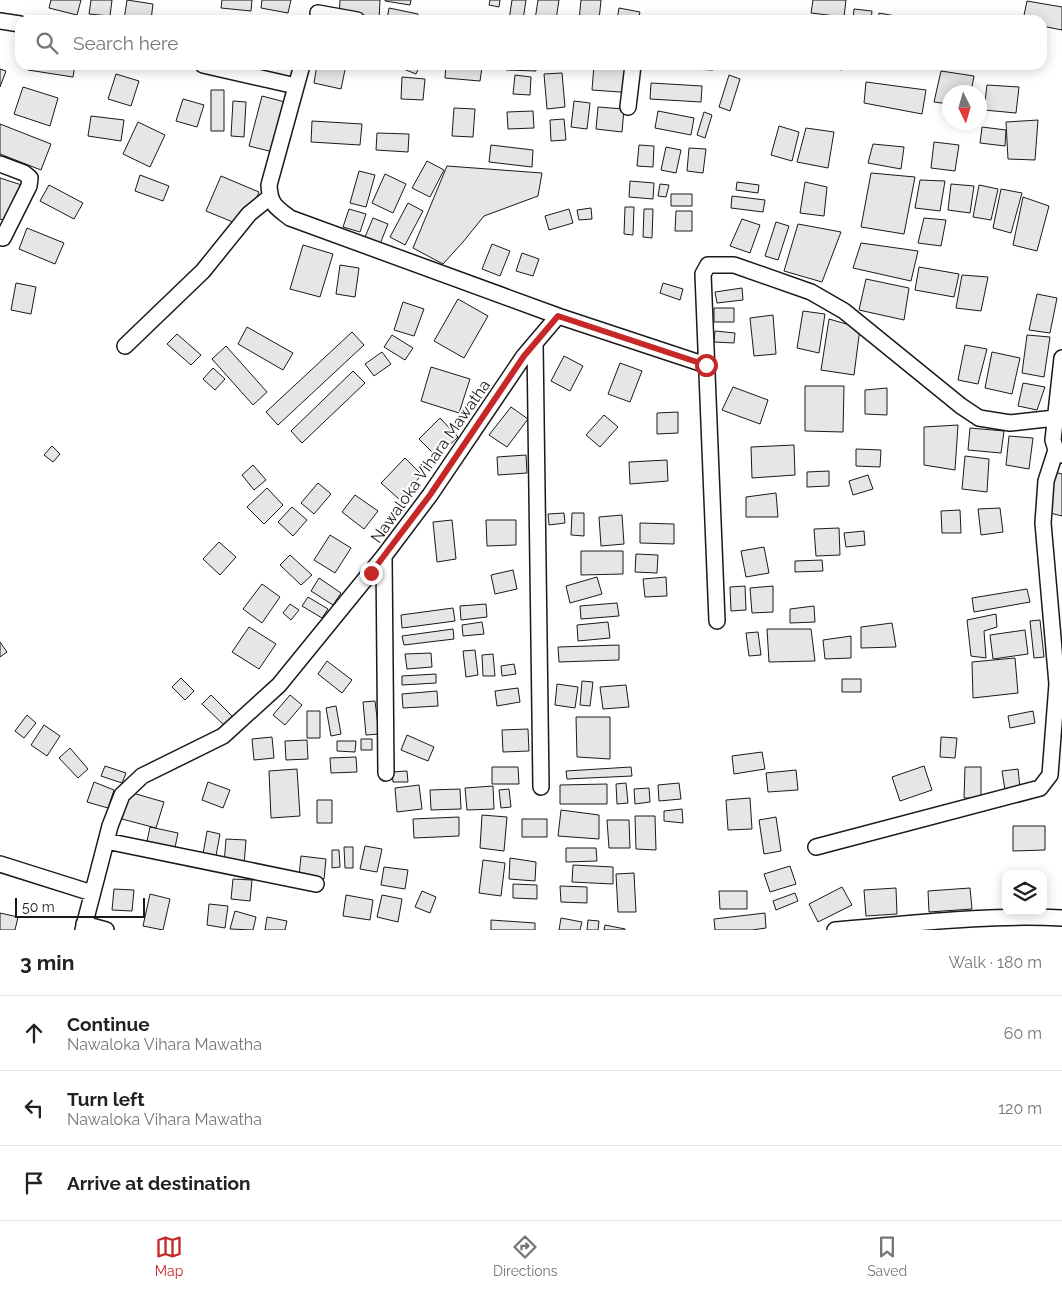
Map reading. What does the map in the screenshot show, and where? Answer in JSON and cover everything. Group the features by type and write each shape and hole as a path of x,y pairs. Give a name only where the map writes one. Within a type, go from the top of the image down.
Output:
{"street":[{"path":"318,11 335,15"},
{"path":"0,21 15,23"},
{"path":"225,70 296,86"},
{"path":"301,70 270,185 270,197 277,208 290,218 558,316 706,365"},
{"path":"628,107 632,70"},
{"path":"0,164 24,173 30,178 29,186 3,238"},
{"path":"124,346 203,271 250,214 270,197"},
{"path":"717,621 703,274 708,264 734,264 811,292 844,311 961,406 979,418 1010,423 1055,418"},
{"name":"Nawaloka Vihara Mawatha","path":"84,927 106,841 122,795 142,776 223,736 279,685 384,556 430,495 524,356 558,316"},
{"path":"535,344 541,787"},
{"path":"816,848 1040,788 1050,775 1058,684 1043,523 1046,481 1059,452 1053,440 1062,358"},
{"path":"384,556 386,773"},
{"path":"106,841 316,884"},
{"path":"0,864 92,893"},
{"path":"835,930 972,919 1062,918"},
{"path":"84,927 106,930"}],"building":[{"path":"51,0 81,0 77,15 49,8"},
{"path":"91,0 112,0 110,15 89,14"},
{"path":"127,0 153,4 152,15 125,15"},
{"path":"222,0 252,0 251,11 221,8"},
{"path":"262,0 291,0 288,13 261,8"},
{"path":"340,0 380,0 379,15 339,15"},
{"path":"385,0 411,0 410,5"},
{"path":"490,0 500,0 499,7 489,5"},
{"path":"512,0 526,0 524,15 510,15"},
{"path":"538,0 559,0 557,15 536,15"},
{"path":"581,0 601,0 600,15 580,15"},
{"path":"813,0 846,0 844,15 811,13"},
{"path":"1027,1 1062,7 1062,30 1047,27 1047,15 1024,15"},
{"path":"389,8 418,14 418,15 388,15"},
{"path":"619,8 640,12 639,15 618,15"},
{"path":"854,9 872,11 872,15 853,15"},
{"path":"0,69 6,71 0,87"},
{"path":"28,70 74,70 73,77"},
{"path":"316,70 345,70 341,89 314,83"},
{"path":"406,70 418,70 416,74"},
{"path":"446,70 482,70 480,81 445,78"},
{"path":"594,70 636,70 634,93 592,90"},
{"path":"941,71 974,76 972,85 942,85 942,103 934,102"},
{"path":"562,73 565,107 547,109 544,74"},
{"path":"116,74 139,81 131,106 108,99"},
{"path":"515,75 531,77 530,95 513,94"},
{"path":"729,75 740,79 730,111 719,107"},
{"path":"402,77 425,79 423,100 401,99"},
{"path":"866,82 926,90 922,114 864,103"},
{"path":"651,83 702,86 701,102 650,99"},
{"path":"987,85 1019,87 1016,113 987,110"},
{"path":"23,87 58,98 50,126 14,114"},
{"path":"211,90 224,90 224,131 211,131"},
{"path":"262,96 285,102 273,152 249,146"},
{"path":"183,99 204,105 197,127 176,121"},
{"path":"233,101 246,102 244,137 231,136"},
{"path":"574,101 590,103 587,129 571,127"},
{"path":"598,107 624,109 622,132 596,129"},
{"path":"454,108 475,109 473,137 452,136"},
{"path":"533,111 534,128 508,129 507,112"},
{"path":"658,111 694,118 691,135 655,128"},
{"path":"704,112 712,115 705,138 697,135"},
{"path":"91,116 124,120 121,141 88,136"},
{"path":"564,119 566,140 551,141 550,120"},
{"path":"1038,120 1035,160 1008,159 1006,122"},
{"path":"312,121 362,124 360,145 311,142"},
{"path":"138,122 165,135 150,167 123,154"},
{"path":"0,124 51,144 41,170 0,154"},
{"path":"779,126 799,132 792,161 771,155"},
{"path":"806,128 834,132 828,168 797,162"},
{"path":"987,128 1006,130 1005,146 980,143 982,130 987,130"},
{"path":"377,133 409,134 408,152 376,150"},
{"path":"934,142 959,145 955,171 931,168"},
{"path":"873,144 904,147 901,169 868,163"},
{"path":"491,145 533,150 532,167 489,162"},
{"path":"639,145 654,146 653,167 637,166"},
{"path":"666,147 681,150 676,173 661,170"},
{"path":"689,148 706,149 703,173 687,171"},
{"path":"427,161 444,170 430,197 412,188"},
{"path":"447,166 542,173 538,196 484,216 443,264 413,248"},
{"path":"359,171 375,175 366,207 350,203"},
{"path":"871,173 915,177 904,234 861,227"},
{"path":"385,174 406,184 393,213 372,203"},
{"path":"140,175 169,186 163,201 135,191"},
{"path":"221,176 259,192 245,227 206,211"},
{"path":"0,178 28,187 15,224 0,219"},
{"path":"920,180 945,181 940,211 915,208"},
{"path":"630,181 654,183 653,199 629,197"},
{"path":"737,182 759,185 758,193 736,190"},
{"path":"805,182 827,187 824,216 800,213"},
{"path":"660,184 669,185 666,197 658,196"},
{"path":"951,184 974,186 970,213 948,210"},
{"path":"49,185 83,203 74,219 40,201"},
{"path":"979,185 998,189 991,220 973,217"},
{"path":"1001,189 1022,193 1011,233 993,228"},
{"path":"671,194 692,194 692,206 671,206"},
{"path":"732,196 765,200 763,212 731,208"},
{"path":"1023,197 1049,206 1037,251 1013,245"},
{"path":"408,203 423,211 405,245 390,237"},
{"path":"625,207 634,207 633,235 624,234"},
{"path":"591,208 592,219 579,220 577,210"},
{"path":"349,209 366,214 360,232 343,227"},
{"path":"569,209 573,223 549,230 545,216"},
{"path":"644,209 653,209 652,238 643,237"},
{"path":"676,211 692,211 692,231 675,231"},
{"path":"373,218 388,224 380,244 365,237"},
{"path":"924,218 946,220 941,246 918,243"},
{"path":"742,219 760,225 750,253 730,246"},
{"path":"776,222 789,226 778,260 765,256"},
{"path":"798,224 841,232 822,282 784,271"},
{"path":"27,228 64,243 55,264 19,249"},
{"path":"861,243 918,251 911,281 853,268"},
{"path":"492,244 510,251 500,276 482,269"},
{"path":"303,245 333,254 320,297 290,289"},
{"path":"522,253 539,259 533,276 516,271"},
{"path":"340,265 359,268 355,297 336,294"},
{"path":"919,267 959,274 954,297 915,290"},
{"path":"962,275 988,277 981,311 956,308"},
{"path":"866,279 909,288 904,320 859,310"},
{"path":"16,283 36,287 31,314 11,310"},
{"path":"663,283 683,289 680,300 660,293"},
{"path":"742,288 743,300 717,303 715,292"},
{"path":"1037,294 1057,298 1050,333 1029,330"},
{"path":"458,299 488,316 464,358 434,341"},
{"path":"403,302 424,309 414,336 394,330"},
{"path":"714,308 734,308 734,322 714,322"},
{"path":"803,311 825,314 819,353 797,348"},
{"path":"773,315 776,354 754,356 750,318"},
{"path":"829,319 860,328 854,375 821,370"},
{"path":"247,327 293,353 283,370 238,344"},
{"path":"715,331 735,333 734,343 714,342"},
{"path":"352,332 364,345 278,425 266,412"},
{"path":"177,334 201,355 191,365 167,344"},
{"path":"392,335 413,348 405,360 384,347"},
{"path":"1027,335 1050,337 1044,377 1022,373"},
{"path":"965,345 987,349 978,384 958,380"},
{"path":"226,346 267,392 253,405 212,359"},
{"path":"382,352 391,364 374,376 365,364"},
{"path":"992,352 1020,358 1012,394 985,388"},
{"path":"564,356 583,366 570,391 551,381"},
{"path":"620,363 642,371 630,402 608,394"},
{"path":"431,367 470,379 459,413 421,401"},
{"path":"213,368 225,379 215,390 203,379"},
{"path":"353,371 365,383 302,443 291,431"},
{"path":"1023,383 1045,387 1037,410 1018,406"},
{"path":"805,386 844,386 843,432 805,431"},
{"path":"733,387 768,400 760,424 722,410"},
{"path":"887,388 887,415 865,414 865,390"},
{"path":"511,407 528,419 507,447 489,435"},
{"path":"678,412 678,433 657,434 657,413"},
{"path":"604,415 618,427 600,447 586,435"},
{"path":"440,418 458,437 437,457 419,439"},
{"path":"958,425 955,470 924,465 924,427"},
{"path":"970,428 1004,431 1001,453 968,450"},
{"path":"1009,436 1033,438 1029,469 1006,465"},
{"path":"794,445 795,475 752,478 751,447"},
{"path":"52,446 60,454 53,462 44,455"},
{"path":"856,449 881,450 880,467 856,466"},
{"path":"526,455 527,473 498,475 497,457"},
{"path":"965,456 989,459 987,492 962,489"},
{"path":"405,458 422,475 399,499 381,483"},
{"path":"667,460 668,481 630,484 629,462"},
{"path":"253,465 266,480 254,490 242,475"},
{"path":"829,471 829,486 807,487 807,472"},
{"path":"1054,472 1062,474 1062,516 1050,513"},
{"path":"868,475 873,489 853,495 849,481"},
{"path":"318,483 331,494 314,514 301,503"},
{"path":"267,488 283,505 264,524 247,507"},
{"path":"776,493 778,517 746,517 746,497"},
{"path":"355,495 378,511 364,529 342,512"},
{"path":"292,507 307,520 293,536 278,522"},
{"path":"1000,508 1003,532 981,535 978,509"},
{"path":"960,510 961,533 942,533 941,511"},
{"path":"564,513 565,523 549,525 548,514"},
{"path":"572,513 584,513 584,536 571,535"},
{"path":"622,515 624,544 601,546 599,517"},
{"path":"452,520 456,559 437,562 433,522"},
{"path":"486,520 516,520 516,545 487,546"},
{"path":"640,523 674,524 674,544 640,543"},
{"path":"839,528 840,555 816,556 814,529"},
{"path":"864,531 865,545 846,547 844,533"},
{"path":"330,535 351,548 335,573 314,560"},
{"path":"219,542 236,557 220,575 203,559"},
{"path":"764,547 769,573 746,577 741,551"},
{"path":"581,551 623,551 623,574 581,575"},
{"path":"636,554 658,555 657,573 635,572"},
{"path":"290,555 312,575 301,585 280,565"},
{"path":"822,560 823,571 795,572 795,561"},
{"path":"513,570 517,589 495,594 491,575"},
{"path":"597,577 602,594 570,603 566,586"},
{"path":"666,577 667,596 645,597 643,579"},
{"path":"319,578 341,593 333,605 311,591"},
{"path":"262,584 280,597 262,623 243,609"},
{"path":"745,586 746,610 731,611 730,587"},
{"path":"773,586 773,612 752,613 750,588"},
{"path":"1027,589 1030,602 974,612 972,598"},
{"path":"308,597 328,609 322,618 302,606"},
{"path":"617,603 619,616 581,619 580,606"},
{"path":"290,604 299,610 291,620 283,613"},
{"path":"486,604 487,617 461,620 460,606"},
{"path":"814,606 815,622 790,623 790,609"},
{"path":"453,608 455,621 402,628 401,615"},
{"path":"996,614 997,627 984,631 986,658 971,656 967,620"},
{"path":"1040,620 1044,657 1034,658 1030,621"},
{"path":"482,622 484,634 463,636 462,625"},
{"path":"608,622 610,638 578,641 577,625"},
{"path":"892,623 896,647 861,648 861,627"},
{"path":"249,627 276,644 259,669 232,652"},
{"path":"453,629 454,639 404,645 402,636"},
{"path":"767,629 811,629 815,661 769,662"},
{"path":"1025,630 1028,654 993,659 990,635"},
{"path":"758,632 761,655 749,656 746,633"},
{"path":"851,636 851,658 825,659 823,640"},
{"path":"0,642 7,652 0,657"},
{"path":"619,645 619,660 559,662 558,647"},
{"path":"475,650 478,675 466,677 463,651"},
{"path":"431,653 432,667 407,669 405,654"},
{"path":"493,654 495,676 483,676 482,655"},
{"path":"1015,658 1018,693 973,698 972,662"},
{"path":"327,661 352,680 342,693 318,674"},
{"path":"514,664 516,674 502,676 501,666"},
{"path":"436,674 436,683 402,685 402,676"},
{"path":"181,678 194,691 185,700 172,687"},
{"path":"842,679 861,679 861,692 842,692"},
{"path":"582,681 593,682 590,706 580,705"},
{"path":"557,684 578,687 575,708 555,705"},
{"path":"626,685 629,707 603,709 600,687"},
{"path":"518,688 520,702 497,706 495,691"},
{"path":"437,691 438,706 403,708 402,694"},
{"path":"211,695 237,721 228,729 202,704"},
{"path":"290,695 302,705 285,725 273,715"},
{"path":"375,701 379,734 366,735 363,702"},
{"path":"336,706 341,734 331,736 326,708"},
{"path":"307,711 320,711 320,738 307,738"},
{"path":"1033,711 1035,723 1010,728 1008,716"},
{"path":"27,715 36,723 24,738 15,731"},
{"path":"576,717 610,717 610,759 577,757"},
{"path":"44,725 60,736 47,756 31,745"},
{"path":"528,729 529,751 503,752 502,730"},
{"path":"407,735 434,747 428,761 401,750"},
{"path":"272,737 274,758 254,760 252,739"},
{"path":"941,737 957,738 955,758 940,757"},
{"path":"361,739 372,739 372,750 361,750"},
{"path":"307,740 308,759 286,760 285,741"},
{"path":"337,741 356,741 355,752 337,751"},
{"path":"70,748 88,769 78,778 59,758"},
{"path":"762,752 765,769 734,774 732,756"},
{"path":"356,757 357,772 331,773 330,758"},
{"path":"105,766 126,773 122,783 101,776"},
{"path":"924,766 932,790 900,801 892,777"},
{"path":"492,767 518,767 519,784 492,784"},
{"path":"631,767 632,776 567,779 566,771"},
{"path":"965,767 981,767 981,798 964,798"},
{"path":"297,769 300,816 271,818 269,771"},
{"path":"1018,769 1020,788 1005,790 1002,771"},
{"path":"796,770 798,790 768,792 766,773"},
{"path":"407,771 408,782 393,782 392,772"},
{"path":"94,782 114,790 108,808 87,802"},
{"path":"208,782 230,790 223,808 202,800"},
{"path":"626,783 628,803 617,804 616,784"},
{"path":"679,783 681,799 659,801 658,785"},
{"path":"607,784 607,804 560,804 560,785"},
{"path":"419,785 422,809 397,812 395,788"},
{"path":"493,786 494,809 467,810 465,788"},
{"path":"649,788 650,802 635,804 634,789"},
{"path":"460,789 461,809 431,810 430,790"},
{"path":"509,789 511,807 501,808 499,790"},
{"path":"129,792 164,802 156,828 122,819"},
{"path":"750,798 752,829 728,830 726,800"},
{"path":"317,800 332,800 332,823 317,823"},
{"path":"682,809 683,823 664,821 664,811"},
{"path":"561,810 599,815 599,839 558,836"},
{"path":"482,815 507,817 504,851 480,848"},
{"path":"635,816 655,816 656,850 636,849"},
{"path":"459,817 459,836 414,838 413,819"},
{"path":"776,817 781,851 764,854 759,820"},
{"path":"522,819 547,819 547,837 522,837"},
{"path":"607,820 629,820 630,848 609,848"},
{"path":"1013,826 1045,826 1045,850 1013,851"},
{"path":"150,827 178,833 173,857 145,851"},
{"path":"207,831 220,834 216,856 203,854"},
{"path":"226,839 246,840 244,865 224,864"},
{"path":"365,846 382,849 377,872 360,869"},
{"path":"344,847 353,847 353,868 345,868"},
{"path":"566,848 596,848 597,861 566,862"},
{"path":"332,850 339,850 340,867 332,868"},
{"path":"301,856 326,859 324,879 299,876"},
{"path":"510,858 536,862 535,881 509,879"},
{"path":"483,860 505,863 501,896 479,893"},
{"path":"573,865 613,867 613,884 572,882"},
{"path":"790,866 796,884 770,892 764,874"},
{"path":"384,867 408,870 405,889 381,885"},
{"path":"634,873 636,912 618,912 616,874"},
{"path":"233,879 252,880 250,901 231,899"},
{"path":"513,884 537,885 537,899 513,898"},
{"path":"560,886 587,887 587,903 561,902"},
{"path":"842,887 852,905 818,922 809,904"},
{"path":"896,888 897,914 866,916 864,890"},
{"path":"970,888 972,909 929,912 928,891"},
{"path":"114,889 134,890 132,911 112,910"},
{"path":"422,891 436,897 430,913 415,907"},
{"path":"719,891 747,891 747,909 720,909"},
{"path":"795,893 798,901 776,910 773,901"},
{"path":"150,894 170,899 163,930 143,926"},
{"path":"346,895 373,900 370,920 343,916"},
{"path":"382,895 402,899 398,922 377,917"},
{"path":"209,904 228,906 225,928 207,925"},
{"path":"235,911 256,917 253,930 230,929"},
{"path":"0,913 18,917 15,930 0,930"},
{"path":"765,913 766,928 715,930 714,919"},
{"path":"267,917 287,921 285,930 265,930"},
{"path":"561,918 582,922 580,930 559,930"},
{"path":"491,920 535,923 535,930 491,930"},
{"path":"588,920 599,921 598,930 587,930"},
{"path":"605,925 625,929 625,930 604,930"}],"route":[{"path":"371,573 430,495 524,356 558,316 706,365"}]}
